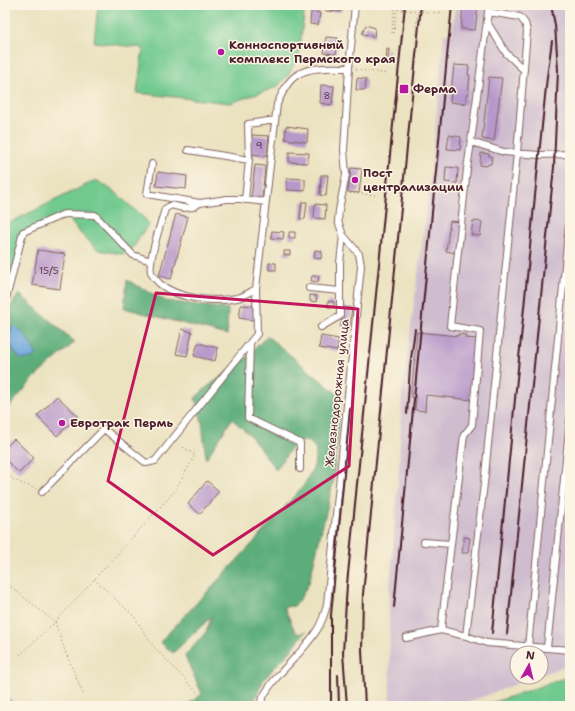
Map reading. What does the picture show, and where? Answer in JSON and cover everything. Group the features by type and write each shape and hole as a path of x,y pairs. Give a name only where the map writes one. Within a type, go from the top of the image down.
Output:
{"street":[{"name":"Железнодорожная улица","path":"259,706 270,685 308,643 317,630 324,618 327,604 361,266 359,254 343,235 338,221 346,175 344,150 349,68 355,5"},
{"path":"441,630 464,435 472,425 480,331 450,326 466,169 471,142 489,5"},
{"path":"466,636 485,475 517,153 527,31 524,20 520,17 488,12"},
{"path":"487,22 506,53 524,70"},
{"path":"42,492 104,429 146,463 156,461 257,334 256,289 277,104 288,85 296,75 310,70 349,68"},
{"path":"245,200 249,160 248,124 275,120"},
{"path":"471,142 504,152 539,155 570,154"},
{"path":"188,150 249,160"},
{"path":"152,164 147,194 200,203 227,200 266,202"},
{"path":"200,203 183,208 171,205 165,209 151,260 151,273 156,281 165,288 179,295 200,299 238,298 256,289"},
{"path":"5,302 23,232 64,214 95,215 133,255 151,260"},
{"path":"528,645 570,214"},
{"path":"321,327 340,316 340,263 343,235"},
{"path":"309,288 340,291"},
{"path":"250,343 248,418 300,443 300,469"},
{"path":"547,645 570,419"},
{"path":"424,542 451,544"},
{"path":"406,638 441,630 487,643 509,645"},
{"path":"549,648 570,650"}],"path":[{"path":"397,5 393,33 394,9 418,11 440,13 441,5"},
{"path":"415,34 418,11"},
{"path":"349,68 387,74"},
{"path":"343,192 375,195"},
{"path":"20,655 55,622 174,492 195,455 172,440"},
{"path":"5,470 14,480 42,492"},
{"path":"94,579 134,616 153,646 197,692"},
{"path":"5,582 55,622 65,651 84,696"}],"highlighted area":[{"path":"156,293 358,309 349,466 213,555 108,481"}],"shaded area":[{"path":"455,5 570,5 570,664 549,672 549,645 509,645 509,685 514,685 458,706 390,706 389,602 399,468 402,395 431,175 444,35 446,33 452,34"}],"green space":[{"name":"Конноспортивный комплекс Пермского края","path":"98,5 305,5 299,56 289,74 277,87 230,103 137,93 143,48 94,42"},
{"path":"96,180 115,192 149,223 133,248 123,254 98,250 80,233 67,217 44,225 26,235 5,313 5,225"},
{"path":"127,280 166,301 228,309 227,335 124,308"},
{"path":"19,294 75,342 34,378 5,412 5,314"},
{"path":"267,336 341,397 333,483 309,583 294,606 284,607 295,631 299,634 306,631 289,653 263,681 252,706 242,706 231,703 227,706 186,706 202,694 185,656 206,632 212,616 173,653 160,642 254,542 304,485 314,466 316,449 309,441 296,441 276,470 249,434 232,419 206,459 202,422 195,398 246,358"},
{"path":"570,676 570,706 483,706 544,685 549,685 549,683"}],"water":[{"path":"14,325 25,335 37,355 29,359 21,359 18,356 12,348 10,339 11,329"}],"building":[{"path":"326,5 342,5 341,12 325,11"},
{"path":"463,5 478,5 475,30 461,29"},
{"path":"491,5 520,5 520,9 495,6 495,8 491,7"},
{"path":"311,11 320,13 318,25 310,24"},
{"path":"366,25 375,28 374,37 371,37 371,35 362,34"},
{"path":"326,37 338,38 336,54 324,53"},
{"path":"387,49 389,49 388,61 386,61"},
{"path":"454,65 469,66 468,75 470,75 468,95 466,95 466,104 450,102"},
{"path":"489,77 502,78 494,141 482,139"},
{"path":"357,78 366,79 365,90 356,90"},
{"path":"321,85 334,86 332,105 320,103"},
{"path":"286,126 308,129 307,142 285,139"},
{"path":"252,135 269,136 267,156 250,154"},
{"path":"449,135 461,137 460,150 447,149"},
{"path":"289,152 309,153 308,163 289,162"},
{"path":"481,153 492,156 491,164 488,164 487,166 480,165"},
{"path":"255,165 265,166 262,200 251,199"},
{"path":"446,167 458,168 457,183 445,182"},
{"name":"Пост централизации","path":"351,168 362,169 359,193 348,192"},
{"path":"158,172 187,176 186,189 156,186"},
{"path":"321,175 328,175 326,196 320,195"},
{"path":"287,178 305,179 305,191 287,190"},
{"path":"302,202 307,202 305,219 300,219"},
{"path":"315,204 326,205 325,219 314,218"},
{"path":"176,214 188,217 171,279 159,276"},
{"path":"450,221 461,222 456,253 446,251"},
{"path":"473,221 482,222 480,236 471,235"},
{"path":"272,231 284,232 283,239 271,238"},
{"path":"289,232 295,232 295,238 289,238"},
{"path":"38,250 65,254 60,289 32,285"},
{"path":"315,250 322,251 321,259 314,258"},
{"path":"284,251 290,251 290,255 284,255"},
{"path":"269,263 276,263 276,270 269,270"},
{"path":"312,276 319,276 318,282 311,281"},
{"path":"310,295 317,296 316,302 310,301"},
{"path":"328,301 334,302 334,307 328,307"},
{"path":"241,305 256,306 254,320 239,318"},
{"path":"343,307 352,308 349,328 341,327"},
{"path":"182,329 192,332 187,356 176,354"},
{"path":"417,332 458,336 458,334 466,335 465,338 478,339 472,400 426,395 425,411 415,410 416,398 411,397"},
{"path":"321,336 339,339 337,351 319,348"},
{"path":"198,343 218,348 215,361 194,356"},
{"path":"57,396 78,416 57,436 37,416"},
{"path":"14,439 34,458 19,473 5,459 5,448"},
{"path":"207,481 219,491 200,514 188,504"},
{"path":"464,537 470,538 468,553 462,553"}],"waterway":[{"path":"5,702 10,706"}],"railway":[{"path":"347,706 343,653 347,584 405,5"},
{"path":"365,706 362,650 363,594 421,5"},
{"path":"394,607 452,5"},
{"path":"507,634 554,167 558,70 555,25 551,5"},
{"path":"492,633 539,155 552,41"},
{"path":"407,414 410,367 415,329"},
{"path":"331,706 331,615 350,409"},
{"path":"338,675 339,706"}],"place":[{"name":"Конноспортивный комплекс Пермского края","path":"221,52"},
{"name":"Ферма","path":"404,89"},
{"name":"Пост централизации","path":"355,180"},
{"name":"Евротрак Пермь","path":"62,423"}]}
